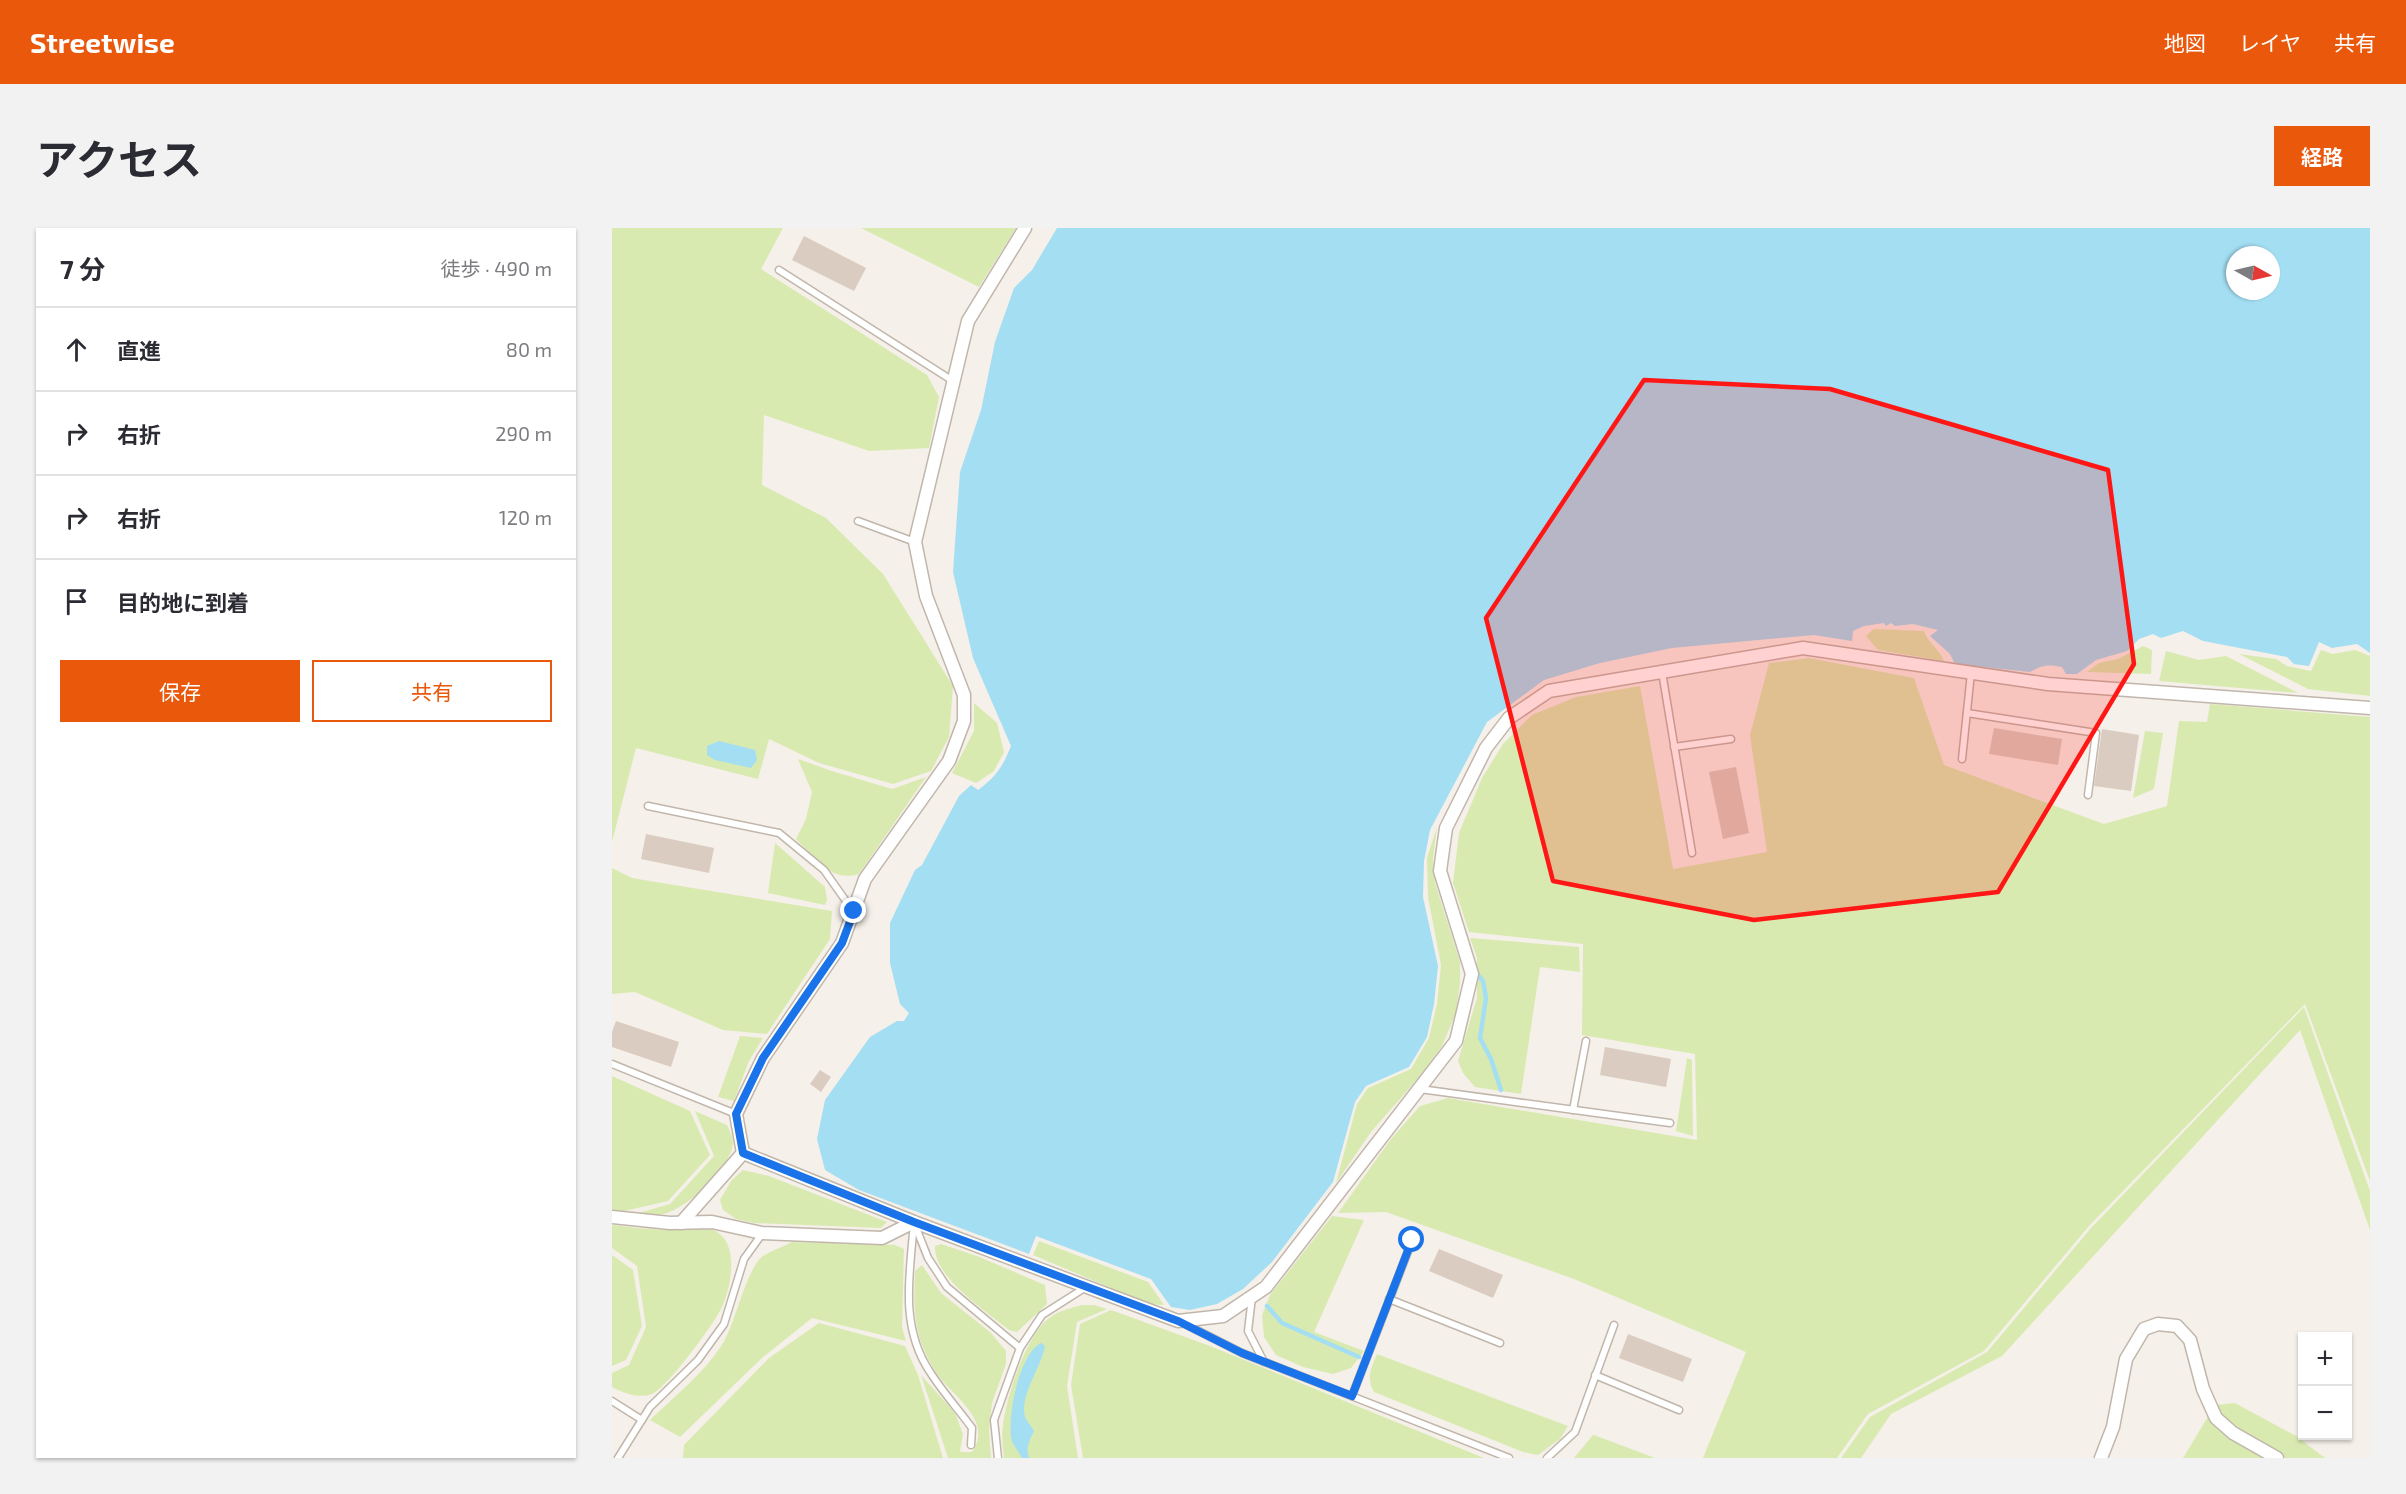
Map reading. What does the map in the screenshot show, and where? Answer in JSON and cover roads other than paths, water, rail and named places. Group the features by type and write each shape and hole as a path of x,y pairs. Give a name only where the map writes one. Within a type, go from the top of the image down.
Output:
{"street":[{"path":"743,1153 736,1114 763,1058 842,943 865,879 949,761 964,721 964,695 926,596 915,542 968,321 1025,228"},
{"path":"743,1153 914,1222 1178,1321 1223,1316 1266,1287 1456,1041 1472,974 1440,871 1446,828 1486,748 1509,718 1549,691 1803,648 2048,684 2370,708"},
{"path":"681,1223 743,1153"},
{"path":"612,1217 681,1223 712,1222 762,1233 882,1238 914,1222"},
{"path":"2101,1458 2114,1427 2126,1359 2144,1329 2158,1324 2177,1326 2190,1340 2203,1389 2216,1418 2233,1433 2277,1458"}],"lane":[{"path":"779,270 954,381"},
{"path":"858,521 915,542"},
{"path":"1662,672 1692,853"},
{"path":"1962,759 1971,673"},
{"path":"1967,713 2096,733 2088,795"},
{"path":"1674,747 1731,739"},
{"path":"648,806 779,833 824,870 854,911"},
{"path":"1573,1110 1586,1041"},
{"path":"612,1065 736,1114"},
{"path":"1420,1089 1670,1123"},
{"path":"914,1222 928,1258 947,1287 1020,1348"},
{"path":"914,1222 908,1308 914,1340 929,1371 972,1428 971,1445"},
{"path":"618,1458 650,1407 698,1360 724,1324 744,1259 762,1233"},
{"path":"1352,1396 1412,1240"},
{"path":"998,1458 994,1420 1020,1348 1042,1315 1086,1287"},
{"path":"1252,1296 1248,1331 1264,1362"},
{"path":"1389,1299 1500,1343"},
{"path":"1178,1321 1242,1353 1509,1458"},
{"path":"1547,1458 1575,1432 1614,1324"},
{"path":"1595,1375 1679,1410"},
{"path":"612,1401 642,1420"}],"water":[{"path":"1057,228 2370,228 2370,653 2357,644 2332,648 2319,642 2309,666 2294,664 2287,657 2203,641 2183,631 2161,638 2153,634 2139,639 2127,651 2096,660 2077,674 2066,674 2062,667 2053,666 2045,666 2030,672 1955,664 1950,654 1930,636 1938,630 1913,624 1895,626 1891,623 1886,626 1884,623 1864,626 1853,631 1852,641 1814,635 1672,648 1600,663 1544,680 1487,722 1430,830 1424,861 1423,897 1438,966 1434,1004 1427,1037 1409,1067 1366,1086 1355,1102 1333,1182 1272,1262 1243,1289 1217,1304 1190,1310 1171,1307 1151,1279 1036,1236 1029,1254 859,1190 825,1170 817,1139 825,1100 870,1037 897,1021 904,1021 909,1013 900,1004 890,963 890,923 915,870 922,865 959,796 971,785 978,790 990,780 1002,765 1011,746 973,658 953,572 960,472 981,410 995,342 1014,288 1032,270"},
{"path":"719,741 755,750 757,760 751,768 715,760 707,755 707,746"},
{"path":"1041,1343 1045,1346 1043,1354 1027,1392 1024,1411 1034,1431 1028,1447 1029,1458 1022,1458 1011,1438 1013,1400 1027,1359"}],"waterway":[{"path":"1477,974 1483,981 1486,998 1480,1038 1491,1059 1501,1090"},
{"path":"1267,1306 1282,1323 1359,1357"}]}
